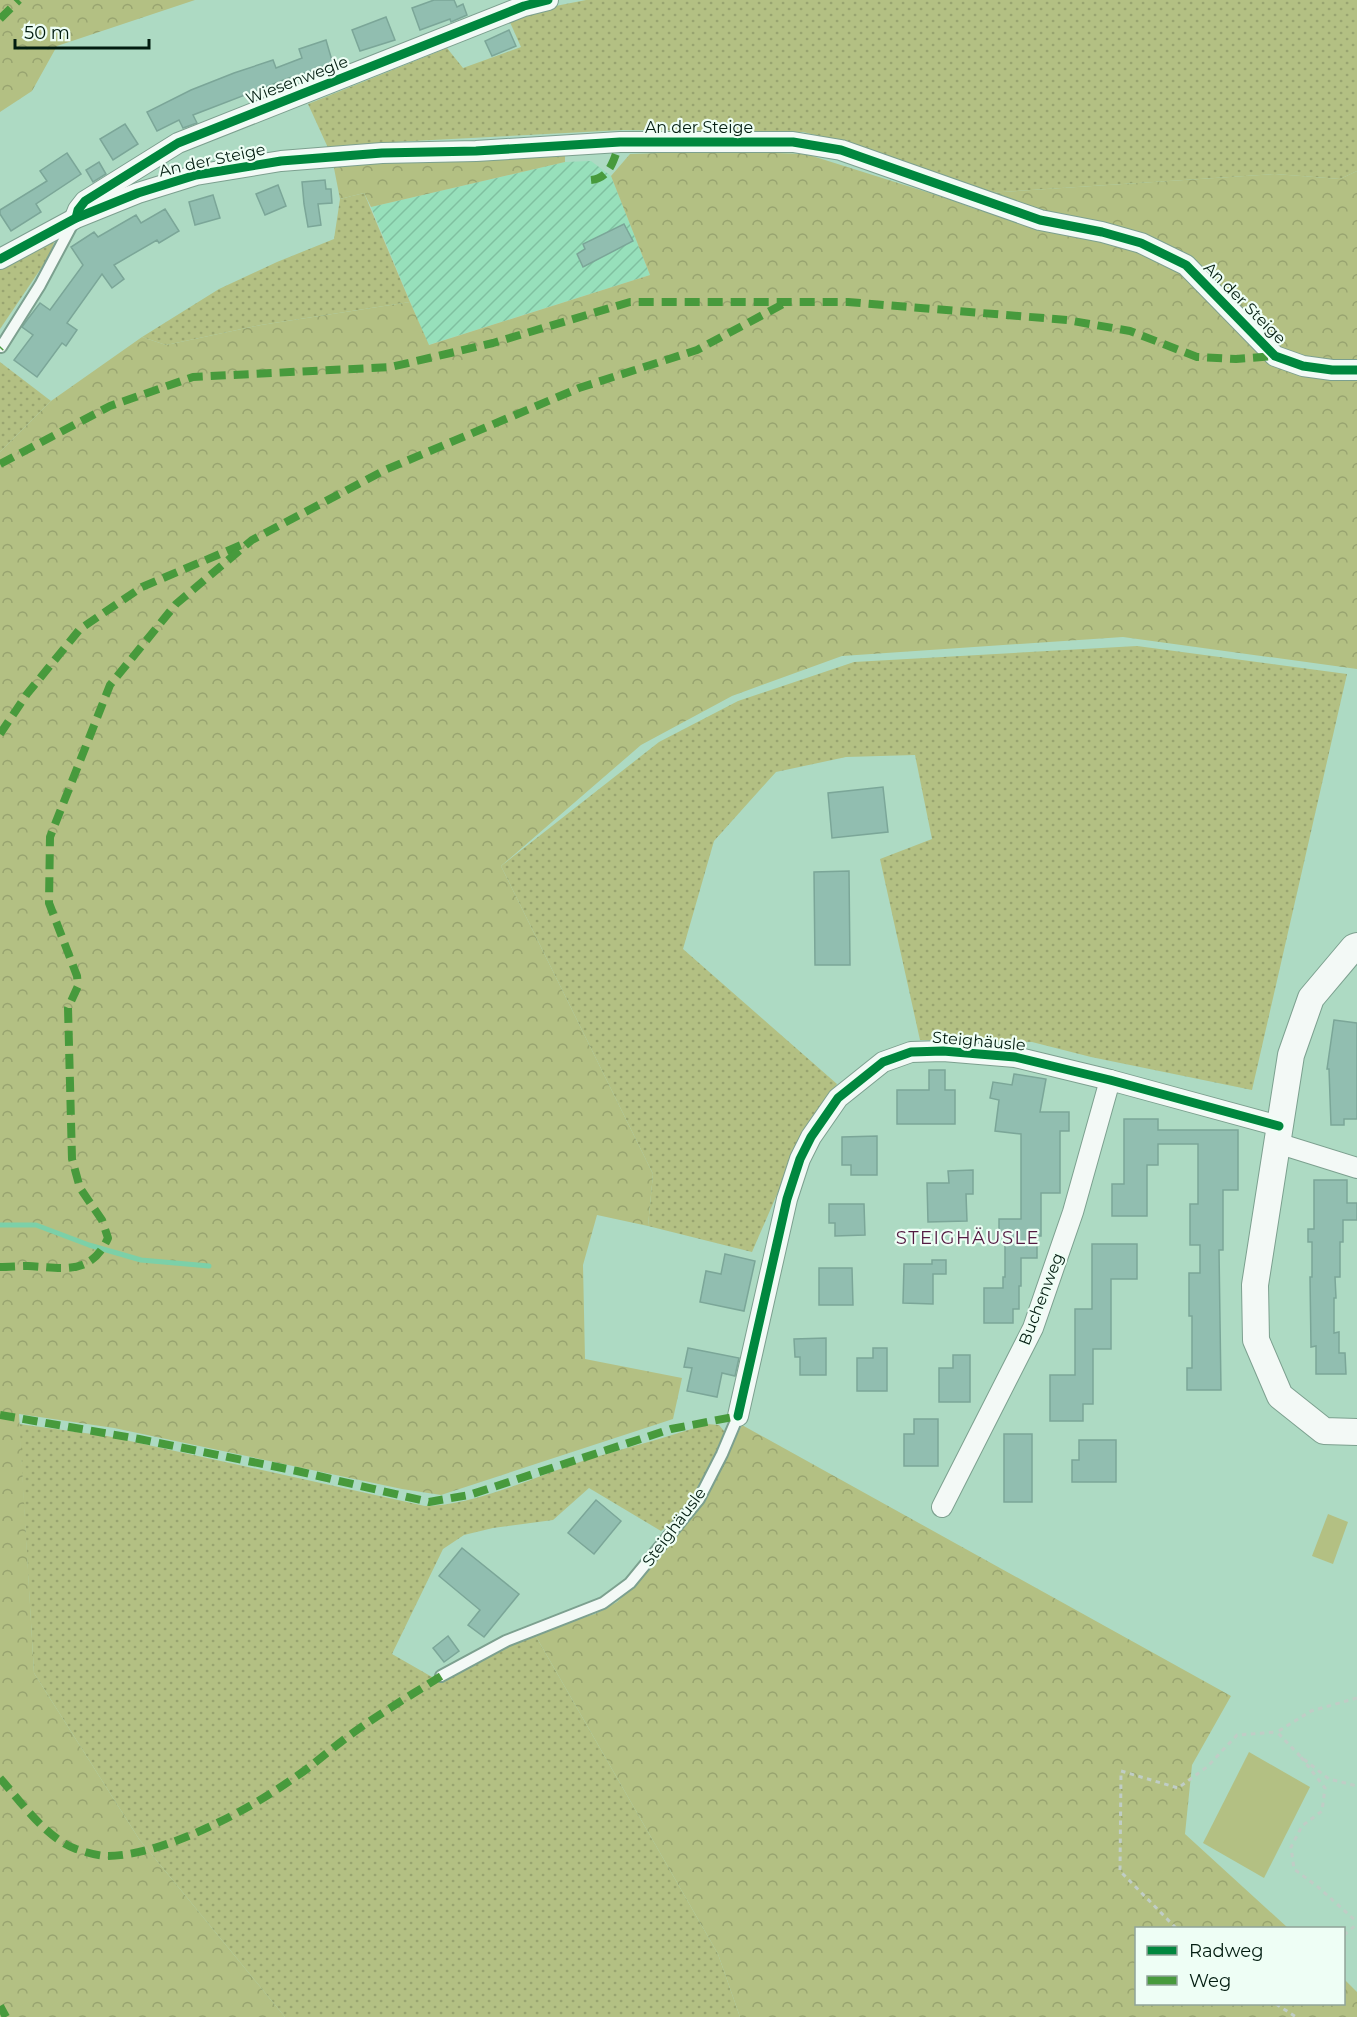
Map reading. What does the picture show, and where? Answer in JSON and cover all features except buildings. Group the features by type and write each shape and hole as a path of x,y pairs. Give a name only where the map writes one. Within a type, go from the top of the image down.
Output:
{"street":[{"name":"Wiesenwegle","path":"76,218 78,210 85,201 178,143 524,6 548,0"},
{"name":"An der Steige","path":"0,259 76,218 138,192 196,175 281,161 382,153 476,151 620,142 793,142 841,150 1040,220 1102,232 1141,243 1186,265 1275,356 1303,366 1332,370 1357,370"},
{"path":"1357,946 1311,998 1291,1054 1255,1285 1257,1340 1280,1396 1324,1431 1357,1432"},
{"name":"Steighäusle","path":"738,1416 787,1199 800,1160 811,1137 838,1098 883,1062 911,1052 943,1051 1016,1057 1110,1080 1278,1134 1357,1168"},
{"name":"Buchenweg","path":"942,1508 1033,1328 1073,1212 1110,1080"}],"lane":[{"path":"1,347 40,285 76,218"},
{"name":"Steighäusle","path":"441,1676 506,1641 603,1603 630,1583 699,1499 738,1416"}],"path":[{"path":"1174,1927 1120,1871 1121,1771 1178,1788 1207,1767 1237,1735 1277,1732 1311,1711 1357,1698"},
{"path":"1277,1732 1301,1757 1325,1788 1322,1811 1302,1826 1291,1847 1294,1869 1318,1887 1357,1923 1345,1934"},
{"path":"1301,1757 1329,1779 1357,1786"},
{"path":"1278,2005 1296,2017"}],"shaded area":[{"path":"591,161 611,176 650,275 428,345 371,207 565,162"}],"green space":[{"path":"0,0 195,0 57,46 32,91 0,112"},
{"path":"586,0 1357,0 1357,171 1340,179 1275,174 987,193 844,142 803,132 623,130 393,142 329,150 308,104 447,48 463,68 521,47 509,20 525,12"},
{"path":"717,151 806,154 975,209 987,193 1275,174 1340,179 1357,171 1357,669 1123,637 842,656 732,696 641,745 501,866 653,1174 648,1226 597,1215 583,1265 585,1359 682,1378 673,1419 441,1495 402,1489 114,1428 19,1414 34,1673 139,1839 285,2017 0,2017 0,452 51,401 142,337 166,345 261,325 410,302 429,345 650,275 611,176 630,154"},
{"path":"565,156 565,162 371,207 364,193 340,199 333,163"},
{"path":"364,193 410,302 261,325 166,345 142,337 219,289 334,239 340,199"},
{"path":"58,233 48,258 0,329 0,269"},
{"path":"0,362 51,401 0,452"},
{"path":"1137,646 1347,674 1252,1090 1091,1057 1032,1042 920,1040 880,859 932,839 915,755 846,757 776,772 714,841 683,949 837,1084 794,1155 752,1252 648,1226 653,1174 501,866 659,742 738,701 854,662"},
{"path":"19,1424 107,1436 425,1506 444,1505 484,1496 598,1456 707,1424 719,1425 724,1431 724,1441 682,1514 661,1531 589,1488 553,1520 493,1528 464,1535 443,1549 392,1654 439,1681 534,1633 718,1954 740,2017 285,2017 139,1839 34,1673"},
{"path":"742,1425 1231,1696 1192,1765 1185,1834 1287,1927 1135,1927 1135,2005 1345,2005 1345,1980 1357,1992 1357,2017 740,2017 718,1954 534,1633 595,1614 617,1602 706,1499"},
{"path":"1328,1514 1348,1522 1333,1564 1312,1556"},
{"path":"1249,1752 1310,1787 1264,1878 1203,1843"}],"waterway":[{"path":"0,1225 36,1225 89,1245 141,1260 209,1266"}],"marked path":[{"path":"0,19 19,0"},
{"path":"591,180 607,171 620,142"},
{"path":"0,464 110,406 193,377 391,367 493,343 630,302 848,302 1067,320 1130,331 1197,357 1236,359 1275,356"},
{"path":"0,1267 75,1267 93,1259 108,1238 102,1220 80,1188 72,1159 68,1008 78,986 77,976 49,903 50,837 110,685 176,604 252,540 385,470 579,388 697,350 787,302"},
{"path":"0,734 27,694 80,629 142,587 241,545"},
{"path":"0,1415 139,1439 297,1471 429,1502 469,1495 671,1429 738,1416"},
{"path":"0,1778 44,1828 65,1844 96,1855 129,1854 203,1830 251,1805 299,1774 367,1723 441,1676"},
{"path":"0,2006 6,2017"}],"cycle path":[{"path":"76,218 78,210 85,201 178,143 524,6 548,0"},
{"path":"0,259 76,218 138,193 196,175 281,161 382,153 476,151 620,142 793,142 841,150 1040,220 1102,232 1141,243 1186,265 1275,356 1303,366 1332,370 1357,370"},
{"path":"738,1416 787,1199 800,1159 811,1137 838,1098 883,1062 911,1052 943,1051 1015,1057 1279,1126"}],"district":[{"name":"STEIGHÄUSLE","path":"968,1238"}]}
